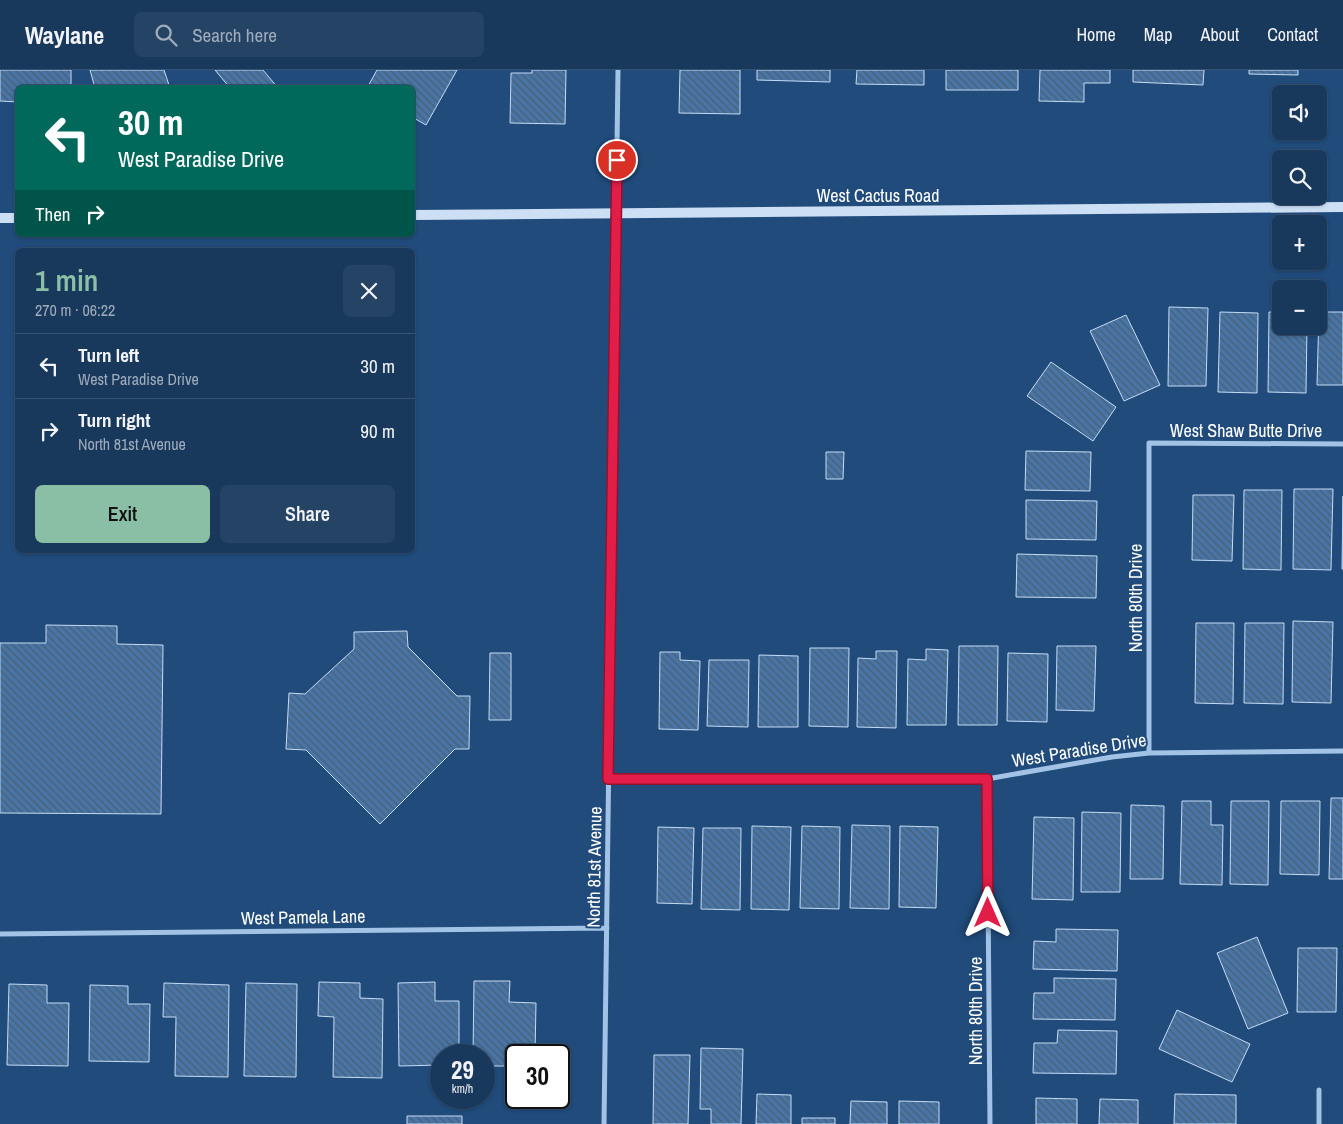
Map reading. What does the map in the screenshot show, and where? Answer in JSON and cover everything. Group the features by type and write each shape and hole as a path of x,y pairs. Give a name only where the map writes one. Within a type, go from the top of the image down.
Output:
{"main road":[{"name":"West Cactus Road","path":"415,215 1343,207"},
{"path":"0,218 15,218"}],"street":[{"name":"North 81st Avenue","path":"604,1124 618,70"},
{"name":"West Shaw Butte Drive","path":"1149,443 1343,444"},
{"name":"North 80th Drive","path":"1149,443 1149,753"},
{"name":"West Paradise Drive","path":"608,779 987,779 1112,756 1149,753 1343,751"},
{"name":"North 80th Drive","path":"987,779 990,1124"},
{"name":"West Pamela Lane","path":"0,934 607,928"},
{"path":"1319,1090 1320,1124"}],"building":[{"path":"0,70 71,70 71,85 15,85 15,102 0,101"},
{"path":"90,70 164,70 169,85 94,85"},
{"path":"215,70 263,70 276,85 228,85"},
{"path":"377,70 457,70 426,125 415,119 415,85 369,85"},
{"path":"532,70 566,70 565,124 510,123 511,73 532,73"},
{"path":"680,70 740,70 740,114 679,113"},
{"path":"757,70 830,70 830,82 757,80"},
{"path":"857,70 924,70 924,85 856,84"},
{"path":"946,70 1018,70 1018,90 946,90"},
{"path":"1040,70 1110,70 1110,83 1084,83 1084,102 1039,101"},
{"path":"1133,70 1204,70 1203,85 1133,82"},
{"path":"1249,70 1298,70 1298,75 1249,74"},
{"path":"1169,307 1208,308 1206,386 1168,386"},
{"path":"1220,312 1258,313 1257,393 1218,392"},
{"path":"1269,312 1272,312 1272,335 1307,335 1306,393 1268,392"},
{"path":"1327,312 1343,312 1343,385 1317,385 1318,335 1327,335"},
{"path":"1126,315 1160,385 1124,401 1090,331"},
{"path":"1051,362 1116,407 1093,441 1027,396"},
{"path":"1026,451 1091,452 1090,491 1025,490"},
{"path":"826,452 844,452 843,479 826,479"},
{"path":"1294,489 1333,489 1331,570 1293,569"},
{"path":"1244,490 1282,490 1281,570 1243,569"},
{"path":"1193,495 1234,495 1232,561 1192,560"},
{"path":"1343,496 1343,569 1342,569"},
{"path":"1026,500 1097,501 1096,540 1026,539"},
{"path":"1017,554 1097,556 1096,598 1016,597"},
{"path":"1293,621 1333,622 1331,703 1292,702"},
{"path":"1196,623 1234,623 1233,704 1195,703"},
{"path":"1245,623 1284,623 1283,704 1244,703"},
{"path":"46,625 117,626 117,644 163,645 161,814 0,813 0,643 46,643"},
{"path":"407,631 408,647 457,696 470,696 469,749 455,749 380,824 306,750 286,749 289,693 305,694 354,649 354,632"},
{"path":"959,646 998,646 997,725 958,725"},
{"path":"1057,646 1096,646 1094,711 1056,710"},
{"path":"810,648 849,648 848,727 809,726"},
{"path":"926,649 948,650 946,725 907,725 908,659 926,660"},
{"path":"876,651 897,651 896,728 857,727 858,658 876,659"},
{"path":"660,652 680,652 680,660 700,661 698,730 659,729"},
{"path":"490,653 511,653 511,720 489,720"},
{"path":"1008,653 1048,654 1047,722 1007,721"},
{"path":"759,655 798,656 798,727 758,727"},
{"path":"709,660 749,660 748,727 707,726"},
{"path":"1331,798 1343,798 1343,879 1329,879"},
{"path":"1182,801 1211,801 1211,825 1223,825 1222,885 1180,884"},
{"path":"1231,801 1269,801 1268,885 1230,884"},
{"path":"1281,801 1320,801 1319,875 1280,874"},
{"path":"1131,805 1164,806 1163,879 1130,879"},
{"path":"1082,812 1121,813 1120,892 1081,892"},
{"path":"1034,817 1074,818 1073,900 1032,899"},
{"path":"852,825 890,826 889,909 850,908"},
{"path":"752,826 791,827 789,910 751,909"},
{"path":"802,826 840,827 839,909 800,908"},
{"path":"900,826 938,827 936,908 899,907"},
{"path":"658,827 694,828 692,904 657,903"},
{"path":"703,828 741,828 740,910 701,909"},
{"path":"1056,929 1118,930 1117,971 1033,969 1034,941 1056,942"},
{"path":"1257,937 1288,1013 1248,1029 1217,953"},
{"path":"1298,948 1337,948 1336,1012 1297,1012"},
{"path":"1054,978 1116,979 1115,1020 1033,1019 1034,993 1054,993"},
{"path":"474,981 510,981 509,1002 536,1003 535,1044 505,1044 505,1066 495,1066 495,1044 473,1044"},
{"path":"319,982 360,983 360,998 383,999 382,1078 333,1077 334,1017 318,1016"},
{"path":"435,982 435,1001 459,1001 459,1044 430,1044 430,1065 399,1066 398,983"},
{"path":"164,983 229,985 228,1077 175,1076 176,1017 163,1017"},
{"path":"246,983 297,984 296,1077 244,1076"},
{"path":"9,984 47,985 47,1003 69,1003 68,1066 7,1065"},
{"path":"90,985 128,986 128,1004 150,1004 149,1062 89,1061"},
{"path":"1177,1010 1250,1044 1232,1082 1159,1049"},
{"path":"1058,1030 1117,1031 1116,1074 1033,1073 1034,1043 1057,1043"},
{"path":"701,1048 743,1049 741,1124 711,1124 711,1109 700,1109"},
{"path":"654,1055 690,1055 688,1124 653,1124"},
{"path":"757,1094 791,1095 791,1124 756,1124"},
{"path":"1175,1094 1236,1095 1236,1124 1174,1124"},
{"path":"1036,1098 1077,1099 1077,1124 1036,1124"},
{"path":"1100,1099 1138,1100 1138,1124 1099,1124"},
{"path":"851,1101 887,1102 887,1124 850,1124"},
{"path":"899,1101 939,1102 939,1124 899,1124"},
{"path":"407,1116 462,1116 462,1124 407,1124"},
{"path":"802,1118 835,1118 835,1124 802,1124"}],"route":[{"path":"617,160 608,779 987,779 988,913"}]}
